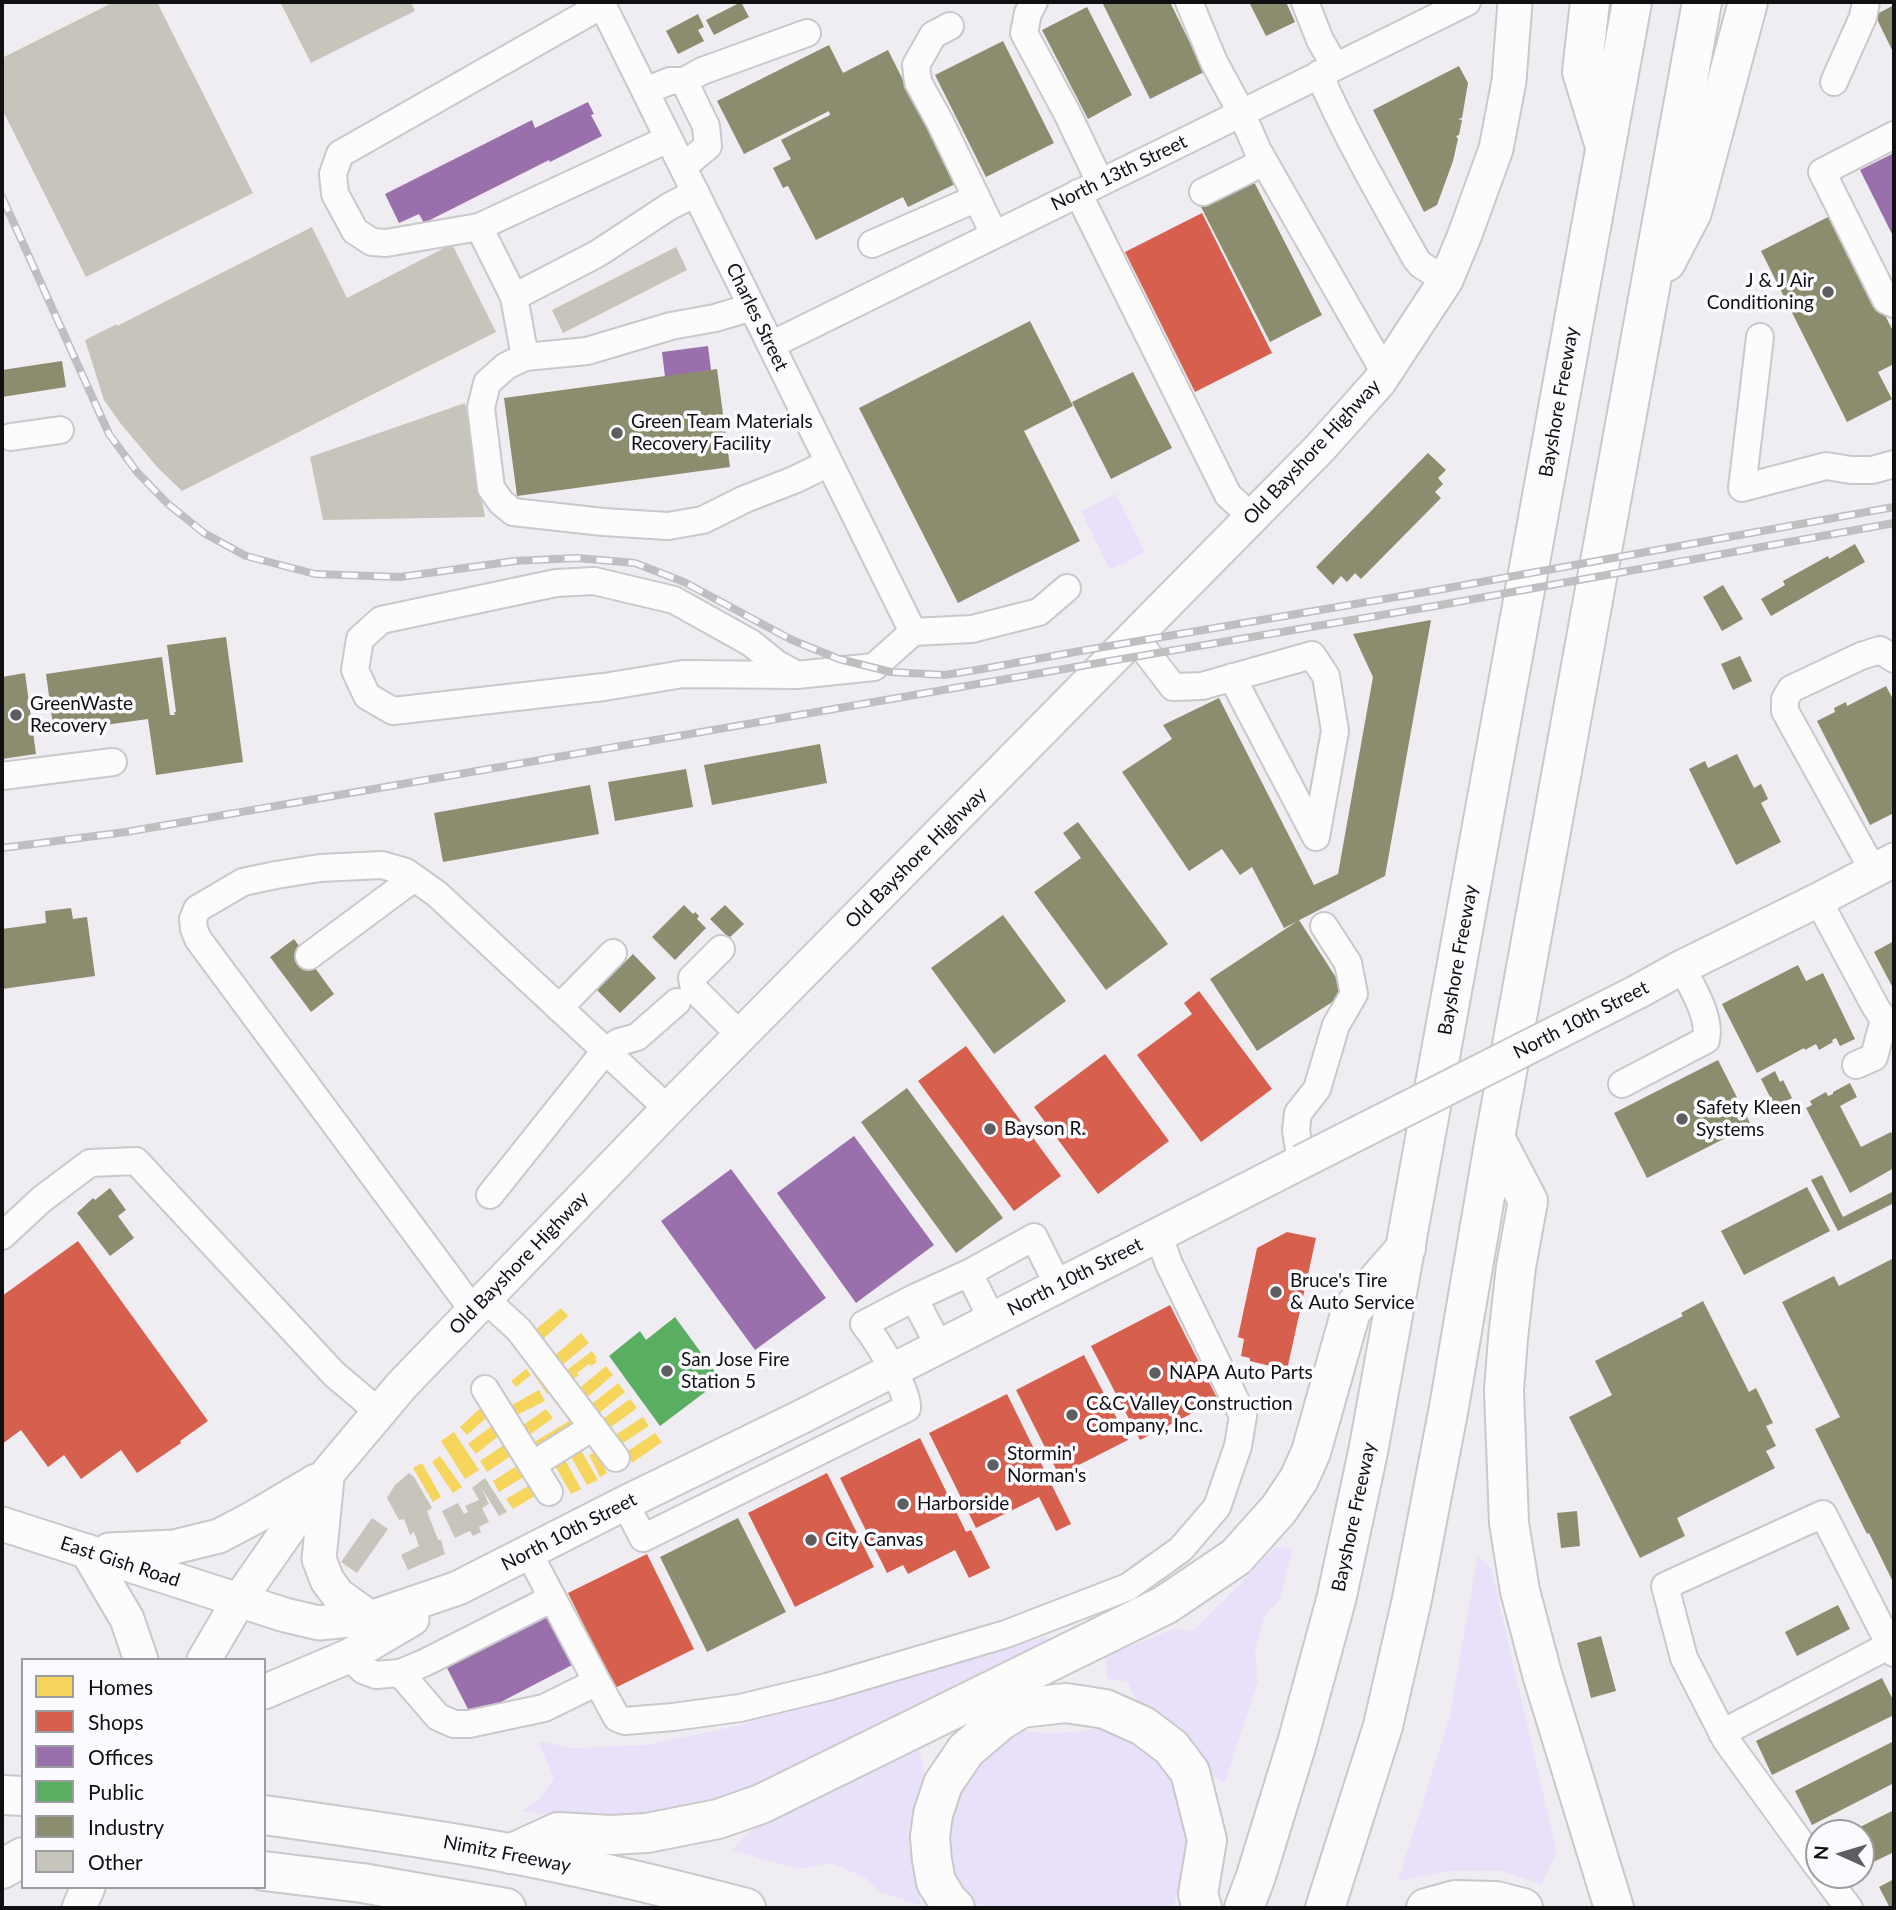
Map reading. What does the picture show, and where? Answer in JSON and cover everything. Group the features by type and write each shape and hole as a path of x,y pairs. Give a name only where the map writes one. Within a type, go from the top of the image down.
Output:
{"highway":[{"path":"1590,2 1582,72 1606,146"},
{"name":"Bayshore Freeway","path":"1244,1908 1297,1743 1336,1600 1368,1452 1632,2"},
{"path":"1325,1908 1383,1727 1409,1611 1449,1407 1495,1138 1702,2"},
{"path":"1648,296 1692,212 1748,2"},
{"path":"1495,1138 1528,1201 1516,1267 1504,1390 1509,1523 1520,1591 1542,1674 1614,1908"},
{"path":"510,1854 558,1832 611,1835 647,1833 718,1819 761,1804 1175,1599 1236,1557 1272,1518 1299,1479 1311,1452 1352,1311 1406,1248"},
{"path":"955,1908 947,1901 936,1882 932,1860 930,1837 933,1814 943,1784 966,1750 1000,1721 1021,1708 1066,1703 1105,1709 1143,1726 1171,1746 1190,1772 1207,1840 1198,1894 1202,1908"},
{"path":"2,1795 21,1796"},
{"name":"Nimitz Freeway","path":"266,1815 510,1854 746,1908"},
{"path":"2,1855 21,1856"},
{"path":"2,1868 21,1857"},
{"path":"266,1871 362,1883 506,1908"},
{"path":"1426,1908 1455,1900 1496,1900 1523,1908"}],"main road":[{"name":"Old Bayshore Highway","path":"205,1658 239,1600 327,1474 379,1412 667,1109 1320,448 1379,382 1446,280 1496,149 1509,80 1515,2"},
{"name":"North 10th Street","path":"239,1600 318,1623 370,1618 458,1588 803,1416 1884,865"},
{"path":"140,1658 127,1619 87,1551 174,1547 219,1536 327,1474"},
{"path":"327,1474 319,1559 327,1580 338,1595 370,1618"},
{"name":"East Gish Road","path":"9,1521 87,1551 239,1600"},
{"path":"266,1691 349,1656 458,1588"},
{"path":"79,1908 87,1889"}],"street":[{"path":"1034,2 1028,13 1024,33 1067,113 1089,187 1228,495 1252,517"},
{"path":"1189,2 1214,62 1264,162 1385,373"},
{"path":"1305,2 1320,40 1345,130 1416,259 1446,280"},
{"name":"North 13th Street","path":"771,345 1467,2"},
{"path":"1834,82 1863,17 1866,2"},
{"path":"601,3 340,154 332,174 335,194 355,231 372,242 386,243 479,226 668,139"},
{"name":"Charles Street","path":"601,3 913,632"},
{"path":"950,26 933,35 916,65 918,82 994,234"},
{"path":"645,91 670,81 684,81 702,71 807,33"},
{"path":"683,167 708,146 706,127 684,81"},
{"path":"1894,135 1822,172 1886,300 1894,304"},
{"path":"1203,192 1264,162"},
{"path":"514,297 597,254 670,206 696,193"},
{"path":"872,244 977,198"},
{"path":"479,226 514,297 525,357"},
{"path":"752,307 715,318 671,326 587,351 525,357 506,366 487,383 481,408 491,488 513,512 668,526 703,520 829,463"},
{"path":"1760,337 1742,488 1826,466 1872,470 1894,464"},
{"path":"11,436 60,430"},
{"path":"797,675 777,664 751,643 674,600 594,580 556,583 381,620 360,639 355,670 367,696 393,711 604,687 683,674 797,675 874,667 913,632 972,629 1039,612 1067,588"},
{"path":"1134,636 1173,687 1202,686 1232,677 1312,655 1326,676 1335,731 1316,837 1232,677"},
{"path":"1884,865 1785,711 1785,699 1791,690 1861,656 1880,650 1894,659"},
{"path":"2,776 113,762"},
{"path":"617,1458 519,1330 479,1304 407,1220 198,939 193,919 197,909 243,882 276,875 320,868 382,865 406,872 437,894 667,1109"},
{"path":"309,956 414,878"},
{"path":"1818,900 1850,961 1889,1022 1874,1057 1856,1065"},
{"path":"1301,1162 1296,1130 1298,1113 1317,1089 1336,1025 1354,994 1348,963 1324,926"},
{"path":"721,949 692,978 694,989 741,1036"},
{"path":"559,1008 613,953"},
{"path":"1622,1084 1706,1041 1704,1016 1682,967"},
{"path":"490,1195 605,1051 619,1042 637,1037 677,1002"},
{"path":"2,1236 42,1199 90,1163 136,1161 334,1374 379,1412"},
{"path":"528,1552 617,1718 625,1721 740,1708 827,1687 1006,1633 1128,1587 1181,1549 1217,1507 1238,1446 1242,1416 1157,1234"},
{"path":"625,1503 643,1538 907,1408 908,1400 893,1370 864,1324 969,1273 1034,1237 1058,1285"},
{"path":"969,1273 992,1319"},
{"path":"914,1298 939,1346"},
{"path":"485,1389 549,1492"},
{"path":"803,1416 820,1450"},
{"path":"532,1465 593,1427"},
{"path":"1722,1733 1892,1649 1823,1514 1665,1586 1684,1658 1722,1733 1805,1849"},
{"path":"349,1656 363,1670 376,1675 400,1673 552,1597"},
{"path":"400,1673 438,1717 454,1724 469,1724 544,1708 597,1682"},
{"path":"1835,1889 1849,1908"}],"shaded area":[{"path":"1116,494 1145,552 1110,570 1081,511"},
{"path":"1275,1547 1293,1548 1280,1599 1265,1615 1255,1649 1258,1681 1225,1783 1205,1773 1138,1703 1127,1681 1107,1679 1105,1656 1176,1628 1191,1632"},
{"path":"1477,1556 1491,1568 1557,1853 1541,1884 1502,1871 1450,1871 1398,1881 1450,1716"},
{"path":"1045,1637 1059,1642 725,1800 673,1815 574,1819 521,1811 538,1801 554,1778 538,1741 573,1748 645,1745 737,1726"},
{"path":"1104,1726 1140,1744 1166,1772 1186,1816 1184,1870 1173,1908 981,1908 971,1899 955,1875 951,1842 953,1810 968,1774 1016,1730 1060,1733"},
{"path":"919,1750 926,1778 913,1830 912,1867 921,1905 880,1892 865,1877 830,1863 798,1869 731,1850 753,1829"}],"building: Homes":[{"path":"561,1308 568,1316 541,1341 533,1332"},
{"path":"581,1333 589,1343 561,1366 554,1356"},
{"path":"592,1351 597,1362 591,1366 589,1364 571,1381 563,1373"},
{"path":"606,1366 613,1375 585,1399 577,1390"},
{"path":"539,1367 553,1389 547,1394 532,1372"},
{"path":"526,1369 531,1375 516,1387 511,1381"},
{"path":"618,1383 625,1392 597,1415 589,1406"},
{"path":"539,1390 545,1401 515,1416 510,1406"},
{"path":"630,1399 637,1408 607,1430 600,1421"},
{"path":"486,1403 494,1411 467,1435 460,1427"},
{"path":"546,1409 553,1418 525,1438 519,1428"},
{"path":"643,1417 649,1426 618,1446 612,1437"},
{"path":"571,1420 575,1426 535,1451 531,1444"},
{"path":"498,1421 505,1431 476,1454 468,1444"},
{"path":"454,1432 479,1470 465,1479 441,1441"},
{"path":"655,1433 662,1442 632,1463 625,1453"},
{"path":"510,1441 517,1452 487,1472 480,1461"},
{"path":"579,1447 598,1480 587,1485 569,1453"},
{"path":"596,1452 607,1473 600,1477 589,1455"},
{"path":"440,1456 462,1487 453,1493 432,1462"},
{"path":"563,1456 581,1489 571,1494 553,1462"},
{"path":"523,1462 530,1473 499,1492 493,1481"},
{"path":"422,1463 441,1497 433,1502 413,1468"},
{"path":"535,1482 541,1492 513,1509 506,1499"}],"building: Shops":[{"path":"1202,213 1272,353 1195,392 1125,252"},
{"path":"1199,991 1272,1089 1201,1142 1137,1055 1192,1014 1184,1003"},
{"name":"Bayson R.","path":"966,1046 1061,1176 1014,1211 918,1081"},
{"path":"1105,1054 1169,1141 1098,1194 1034,1107"},
{"name":"Bruce's Tire & Auto Service","path":"1287,1232 1316,1238 1287,1370 1250,1361 1250,1358 1241,1356 1244,1339 1238,1337 1257,1248"},
{"path":"78,1241 208,1421 137,1473 121,1450 81,1479 64,1455 48,1467 21,1430 2,1444 2,1296"},
{"name":"NAPA Auto Parts","path":"1170,1305 1218,1400 1140,1440 1091,1346"},
{"name":"C&C Valley Construction Company, Inc.","path":"1084,1355 1128,1440 1059,1475 1016,1390"},
{"name":"Stormin' Norman's","path":"1007,1394 1071,1524 1056,1531 1039,1497 976,1528 929,1433"},
{"name":"Harborside","path":"920,1438 966,1532 971,1530 990,1568 969,1578 955,1550 908,1574 903,1565 887,1573 840,1478"},
{"name":"City Canvas","path":"827,1473 874,1567 795,1607 748,1513"},
{"path":"647,1554 694,1649 615,1688 568,1593"}],"building: Offices":[{"path":"588,102 594,114 591,115 602,136 424,223 419,214 399,223 385,194 532,120 535,128"},
{"path":"1894,153 1894,238 1860,170"},
{"name":"Green Team Materials Recovery Facility","path":"708,346 711,370 665,377 662,352"},
{"path":"854,1136 934,1245 856,1303 777,1193"},
{"path":"731,1169 826,1298 755,1350 661,1221"},
{"path":"550,1611 576,1663 472,1717 445,1664"}],"building: Public":[{"name":"San Jose Fire Station 5","path":"675,1317 721,1380 660,1426 609,1356 640,1331 646,1340"}],"building: Industry":[{"path":"741,2 749,17 714,35 706,20"},
{"path":"1102,2 1170,2 1204,72 1150,99"},
{"path":"1249,2 1286,2 1295,22 1266,36"},
{"path":"1894,5 1894,54 1875,15"},
{"path":"1087,7 1132,95 1088,119 1042,30"},
{"path":"698,14 704,27 698,30 704,41 678,54 666,31"},
{"path":"1003,41 1054,143 986,177 935,75"},
{"path":"829,45 843,73 888,50 955,184 908,207 903,197 816,240 788,186 783,188 773,168 791,159 781,140 830,115 829,111 744,154 717,101"},
{"path":"1459,66 1468,83 1462,118 1458,119 1462,120 1459,135 1456,136 1458,139 1453,161 1437,205 1424,212 1373,110"},
{"path":"1251,176 1322,315 1270,342 1199,203"},
{"name":"J & J Air Conditioning","path":"1834,214 1894,333 1894,364 1878,372 1892,399 1847,422 1761,251"},
{"path":"1030,321 1073,406 1024,431 1080,541 958,603 859,408"},
{"path":"62,361 66,387 2,397 2,370"},
{"name":"Green Team Materials Recovery Facility","path":"717,369 730,467 517,496 504,398"},
{"path":"1133,372 1172,448 1111,479 1072,402"},
{"path":"1428,453 1446,470 1438,478 1443,484 1435,492 1441,498 1361,579 1355,573 1347,582 1341,576 1333,585 1316,567"},
{"path":"1855,544 1865,562 1771,616 1761,599 1785,585 1783,581"},
{"path":"1723,585 1743,619 1722,631 1703,597"},
{"path":"1431,620 1385,876 1284,928 1252,867 1240,875 1222,849 1189,871 1122,772 1172,739 1163,725 1219,698 1314,885 1338,874 1373,677 1353,634"},
{"path":"226,637 243,762 156,775 148,719 54,732 46,674 162,657 170,715 175,715 167,645"},
{"path":"1740,656 1752,681 1733,690 1721,664"},
{"name":"GreenWaste Recovery","path":"25,673 36,754 2,759 2,677"},
{"path":"1886,686 1894,701 1894,813 1870,825 1817,721 1835,712 1834,708 1846,702 1847,706"},
{"path":"820,744 827,783 712,805 704,765"},
{"path":"1737,754 1754,788 1761,784 1768,799 1761,803 1781,842 1736,865 1689,769 1705,761 1708,768"},
{"path":"686,769 693,807 615,821 608,782"},
{"path":"590,785 599,834 443,862 434,813"},
{"path":"1078,822 1168,944 1106,990 1034,892 1081,858 1063,833"},
{"path":"684,905 699,916 697,919 706,928 675,960 652,937"},
{"path":"725,905 744,924 729,938 710,919"},
{"path":"71,908 73,919 87,917 95,976 2,989 2,929 46,923 45,911"},
{"path":"1003,915 1066,1001 994,1054 931,968"},
{"path":"1299,920 1346,993 1257,1051 1210,979"},
{"path":"294,939 334,994 311,1012 270,957"},
{"path":"1894,941 1894,990 1874,952"},
{"path":"633,954 656,978 620,1013 597,990"},
{"path":"1798,965 1806,981 1823,973 1855,1039 1840,1046 1836,1038 1819,1050 1816,1044 1805,1050 1804,1048 1757,1073 1722,1004"},
{"name":"Safety Kleen Systems","path":"1718,1060 1751,1125 1647,1178 1614,1113"},
{"path":"1775,1071 1792,1098 1775,1107 1761,1079"},
{"path":"1850,1083 1857,1097 1840,1106 1861,1147 1891,1132 1894,1138 1894,1168 1850,1193 1806,1108 1812,1105 1810,1101 1826,1092 1828,1096 1833,1094"},
{"path":"907,1088 1003,1218 956,1253 861,1122"},
{"path":"1822,1175 1843,1217 1894,1191 1894,1203 1838,1231 1811,1180"},
{"path":"1807,1187 1830,1231 1744,1275 1721,1231"},
{"path":"110,1188 126,1210 118,1216 134,1238 110,1256 77,1213 93,1198 95,1200"},
{"path":"1894,1258 1894,1584 1815,1429 1840,1417 1782,1302 1834,1276 1839,1286"},
{"path":"1703,1301 1749,1392 1756,1388 1773,1423 1766,1426 1776,1446 1766,1451 1775,1468 1677,1518 1685,1536 1640,1558 1569,1417 1612,1395 1595,1361 1683,1316 1681,1313"},
{"path":"1577,1511 1580,1546 1561,1548 1557,1513"},
{"path":"738,1518 786,1612 707,1652 660,1557"},
{"path":"1838,1605 1850,1629 1797,1656 1785,1632"},
{"path":"1601,1636 1616,1691 1591,1698 1577,1643"},
{"path":"1882,1678 1894,1702 1894,1715 1772,1775 1756,1741"},
{"path":"1894,1741 1894,1783 1824,1819 1809,1819 1795,1791"},
{"path":"1894,1810 1894,1852 1875,1861 1875,1820"},
{"path":"1894,1879 1894,1908 1890,1908 1879,1887"}],"building: Other":[{"path":"114,2 157,2 253,193 86,277 2,109 2,58"},
{"path":"280,2 411,2 415,11 311,63"},
{"path":"312,227 347,298 452,244 496,332 182,491 158,468 104,400 85,340"},
{"path":"676,247 687,270 563,333 552,310"},
{"path":"465,403 485,517 323,520 310,457"},
{"path":"409,1473 432,1508 427,1511 445,1554 408,1570 401,1555 419,1546 414,1532 410,1535 404,1519 399,1520 387,1498 395,1485"},
{"path":"485,1478 507,1512 499,1516 481,1487 489,1504 482,1508 489,1522 479,1527 481,1532 473,1536 470,1531 455,1538 442,1511 458,1503 464,1514 468,1512 465,1506 479,1500 472,1488"},
{"path":"372,1518 388,1529 357,1573 341,1562"}],"railway":[{"path":"2,197 109,434 137,472 168,504 204,533 246,556 315,574 400,577 515,561 577,558 635,563 684,582 792,640 839,659 891,672 945,675 982,669 1894,507"},
{"path":"2,848 126,832 1435,606 1894,523"}],"place":[{"name":"J & J Air Conditioning","path":"1828,292"},
{"name":"Green Team Materials Recovery Facility","path":"617,433"},
{"name":"GreenWaste Recovery","path":"16,715"},
{"name":"Safety Kleen Systems","path":"1682,1119"},
{"name":"Bayson R.","path":"990,1129"},
{"name":"Bruce's Tire & Auto Service","path":"1276,1292"},
{"name":"San Jose Fire Station 5","path":"667,1371"},
{"name":"NAPA Auto Parts","path":"1155,1373"},
{"name":"C&C Valley Construction Company, Inc.","path":"1072,1415"},
{"name":"Stormin' Norman's","path":"993,1465"},
{"name":"Harborside","path":"903,1504"},
{"name":"City Canvas","path":"811,1540"}]}
